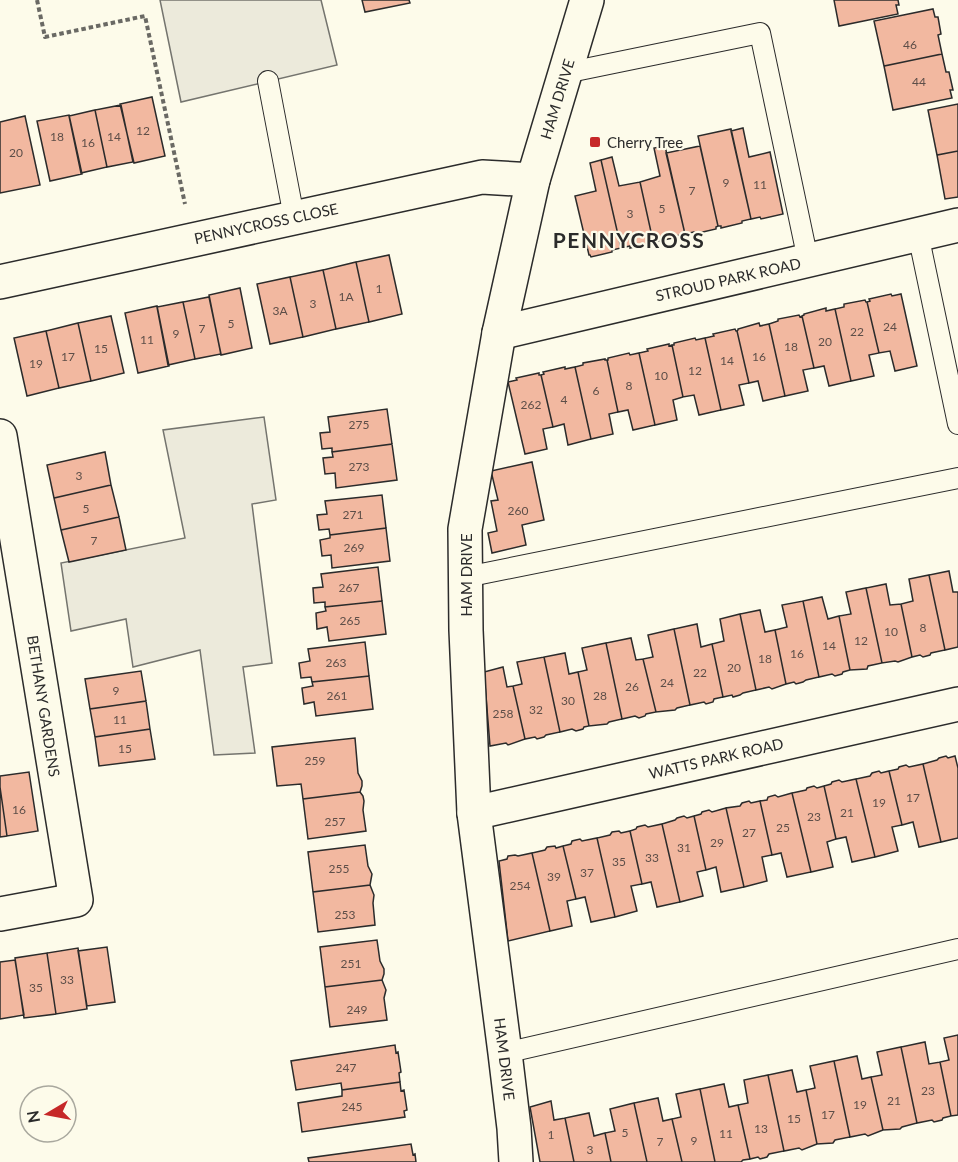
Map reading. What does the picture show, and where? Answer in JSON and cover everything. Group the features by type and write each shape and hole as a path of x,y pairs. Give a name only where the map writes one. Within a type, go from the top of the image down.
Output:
{"street":[{"name":"HAM DRIVE","path":"516,1162 505,1053 474,813 466,630 465,528 499,333 533,180 587,0"},
{"name":"PENNYCROSS CLOSE","path":"0,282 482,177 533,180"},
{"name":"STROUD PARK ROAD","path":"499,333 958,225"},
{"name":"BETHANY GARDENS","path":"0,436 76,900 0,914"},
{"name":"WATTS PARK ROAD","path":"474,813 958,704"}],"lane":[{"path":"565,73 760,33 808,260"},
{"path":"268,81 294,217"},
{"path":"918,234 958,424"},
{"path":"466,577 958,478"},
{"path":"505,1053 958,949"}],"path":[{"path":"37,0 45,37 145,16 193,240"}],"shaded area":[{"path":"160,0 321,0 337,65 181,102"},
{"path":"264,417 276,500 252,504 272,663 243,667 255,753 214,755 200,650 133,667 126,619 71,631 61,563 185,538 163,430"}],"building":[{"path":"362,0 409,0 410,3 365,12"},
{"path":"834,0 898,0 899,5 896,5 898,14 839,26"},
{"path":"933,9 935,17 938,17 941,34 938,35 942,54 884,66 874,21"},
{"path":"942,54 946,72 949,72 953,90 950,90 952,98 893,110 884,66"},
{"path":"152,97 165,156 134,163 120,104"},
{"path":"958,104 958,151 937,155 928,110"},
{"path":"121,105 133,162 107,167 95,110"},
{"path":"95,110 107,167 81,173 69,116"},
{"path":"69,115 82,174 50,181 37,121"},
{"path":"25,116 40,185 0,193 0,122"},
{"path":"743,128 749,157 770,152 783,214 751,219 731,131"},
{"path":"731,129 751,219 721,228 718,226 698,136"},
{"path":"665,146 685,234 655,242 640,182 660,176 654,148"},
{"path":"700,146 718,226 716,229 685,234 666,153"},
{"path":"958,151 958,197 945,199 937,155"},
{"path":"612,157 619,186 640,182 652,243 621,248 601,160"},
{"path":"601,160 621,248 591,257 575,196 596,191 590,163"},
{"path":"389,255 402,314 369,322 356,262"},
{"path":"356,262 369,322 336,329 323,270"},
{"path":"323,270 336,329 303,337 290,277"},
{"path":"290,277 303,337 270,344 257,284"},
{"path":"240,288 252,348 221,355 209,295"},
{"path":"891,294 892,296 901,294 917,366 895,371 890,351 879,353 867,302 870,301 869,299"},
{"path":"209,297 221,354 195,359 183,302"},
{"path":"865,300 879,353 869,355 874,376 851,381 835,309 844,307 844,304"},
{"path":"183,302 195,359 168,365 157,307"},
{"path":"157,306 169,366 138,373 125,313"},
{"path":"826,308 826,311 835,309 851,381 829,386 824,366 814,368 802,316"},
{"path":"111,316 124,373 91,381 78,323"},
{"path":"802,316 814,368 803,370 808,391 785,396 769,324 778,319"},
{"path":"78,323 91,381 59,388 46,331"},
{"path":"759,323 760,326 769,324 785,396 763,401 758,381 749,383 737,331"},
{"path":"735,329 749,383 739,385 744,405 721,410 705,338"},
{"path":"46,331 59,388 27,396 14,338"},
{"path":"695,338 696,340 705,338 721,410 699,415 694,395 683,397 672,345"},
{"path":"669,344 669,346 672,345 683,397 673,400 677,420 655,425 639,353"},
{"path":"629,353 630,355 639,353 655,425 633,430 628,410 618,412 607,360"},
{"path":"605,359 618,412 609,414 613,434 591,439 575,367 583,363"},
{"path":"565,367 565,369 575,367 591,439 568,445 564,424 553,427 541,375 544,374 543,372"},
{"path":"539,373 553,427 543,429 547,449 525,454 508,382"},
{"path":"387,409 392,444 332,452 332,448 322,449 320,433 330,432 328,417"},
{"path":"392,444 397,480 336,488 335,473 325,474 323,458 333,457 332,452"},
{"path":"105,452 111,485 54,498 47,465"},
{"path":"532,462 544,520 522,525 526,545 492,553 488,533 497,531 491,501 498,500 491,471"},
{"path":"111,485 119,517 61,530 54,498"},
{"path":"382,495 386,528 330,535 329,529 319,530 317,515 327,514 325,501"},
{"path":"119,517 126,550 69,562 61,530"},
{"path":"386,528 390,561 332,568 331,555 322,556 320,540 330,538 330,535"},
{"path":"378,567 382,601 325,607 325,602 314,603 313,588 323,587 321,574"},
{"path":"949,571 953,592 958,592 958,647 945,650 929,575"},
{"path":"929,575 945,650 923,657 920,655 912,657 901,604 913,601 909,579"},
{"path":"886,584 890,605 901,604 912,657 898,662 882,663 866,588"},
{"path":"866,588 882,663 868,666 867,669 850,670 839,616 851,614 846,592"},
{"path":"822,597 828,619 839,616 850,670 835,676 832,674 819,677 803,601"},
{"path":"382,601 386,634 329,641 327,627 317,629 316,613 326,611 325,607"},
{"path":"803,601 819,677 796,684 794,682 786,684 775,630 787,627 782,605"},
{"path":"760,610 765,632 775,630 786,684 772,689 769,687 756,690 740,614"},
{"path":"740,614 756,690 733,697 732,695 723,697 712,644 724,641 720,619"},
{"path":"697,624 701,647 712,644 723,697 706,704 704,702 690,705 674,629"},
{"path":"674,629 690,705 675,710 656,712 643,659 653,657 648,635"},
{"path":"631,638 636,660 643,659 656,712 639,718 635,716 622,719 606,643"},
{"path":"365,642 369,676 312,682 311,677 301,678 299,663 310,661 308,649"},
{"path":"606,643 622,719 589,726 578,672 587,670 582,648"},
{"path":"565,653 569,674 578,672 589,726 576,731 572,729 560,732 544,657"},
{"path":"544,657 560,732 537,739 535,737 525,739 513,686 522,684 517,662"},
{"path":"503,667 507,687 513,686 525,739 508,745 506,743 490,746 484,672"},
{"path":"141,671 146,701 90,709 85,679"},
{"path":"369,676 373,709 316,716 314,702 304,704 302,688 313,686 312,682"},
{"path":"146,701 150,729 95,737 90,709"},
{"path":"150,729 155,759 99,766 95,737"},
{"path":"355,738 358,773 362,781 360,792 303,799 301,784 277,786 272,747"},
{"path":"946,756 948,758 955,756 958,768 958,838 941,842 923,764"},
{"path":"923,764 941,842 919,847 913,822 902,825 889,771 906,765 909,767"},
{"path":"879,771 881,773 889,771 902,825 892,827 898,851 875,857 856,779"},
{"path":"29,772 38,831 7,836 0,776"},
{"path":"856,779 875,857 852,862 846,837 836,839 824,786 839,780 842,782"},
{"path":"814,786 817,788 824,786 836,839 827,842 833,867 811,872 792,793"},
{"path":"0,787 7,836 0,837"},
{"path":"360,792 364,801 366,831 308,839 303,799"},
{"path":"792,793 811,872 787,877 781,853 772,855 760,801 775,795 778,797"},
{"path":"749,801 751,803 760,801 772,855 762,857 767,881 744,887 726,808 740,806"},
{"path":"726,808 744,887 721,892 716,867 706,870 694,816 709,810 712,812"},
{"path":"684,816 687,818 694,816 706,870 697,872 703,896 680,902 662,824"},
{"path":"662,824 680,902 657,907 651,882 642,884 630,831 645,825 648,827"},
{"path":"619,831 621,833 630,831 642,884 631,886 637,911 615,917 597,838"},
{"path":"597,838 615,917 591,922 585,897 576,899 563,846 580,839 582,841"},
{"path":"365,845 368,866 372,874 370,885 313,892 308,852"},
{"path":"555,846 556,848 563,846 576,899 567,901 572,926 550,931 532,853"},
{"path":"532,853 550,931 508,941 499,861 507,859 508,856"},
{"path":"370,885 374,895 375,925 318,932 313,892"},
{"path":"377,940 380,961 384,969 382,980 325,987 320,947"},
{"path":"107,947 115,1002 87,1006 78,951"},
{"path":"78,948 87,1009 56,1014 47,953"},
{"path":"47,953 56,1014 24,1018 15,958"},
{"path":"15,960 24,1015 0,1019 0,962"},
{"path":"382,980 386,990 384,998 387,1020 330,1027 325,987"},
{"path":"958,1035 958,1115 951,1116 940,1062 949,1060 944,1038"},
{"path":"925,1042 929,1064 940,1062 951,1116 934,1122 932,1120 917,1123 901,1047"},
{"path":"395,1045 401,1072 399,1073 400,1082 342,1090 341,1083 296,1090 291,1061"},
{"path":"901,1047 917,1123 900,1129 883,1130 871,1077 882,1075 877,1052"},
{"path":"857,1056 862,1079 871,1077 883,1130 868,1136 865,1134 850,1137 834,1061"},
{"path":"834,1061 850,1137 835,1140 833,1143 817,1144 806,1090 815,1088 810,1066"},
{"path":"792,1070 797,1092 806,1090 817,1144 802,1150 799,1148 784,1151 768,1075"},
{"path":"768,1075 784,1151 769,1154 760,1159 758,1157 750,1159 738,1105 748,1103 744,1080"},
{"path":"400,1082 401,1091 404,1090 407,1110 404,1111 405,1117 302,1132 298,1103 342,1096 342,1090"},
{"path":"724,1084 729,1107 738,1105 750,1159 741,1162 715,1162 700,1089"},
{"path":"700,1089 715,1162 682,1162 672,1119 681,1117 676,1094"},
{"path":"658,1098 663,1121 672,1119 682,1162 647,1162 634,1103"},
{"path":"551,1101 554,1120 565,1118 574,1162 540,1162 530,1107"},
{"path":"634,1103 647,1162 611,1162 605,1133 615,1131 610,1109"},
{"path":"589,1113 594,1136 605,1133 611,1162 574,1162 565,1118"},
{"path":"411,1144 416,1162 309,1162 308,1158"}],"place":[{"name":"Cherry Tree","path":"595,142"}],"district":[{"name":"PENNYCROSS","path":"629,239"}]}
